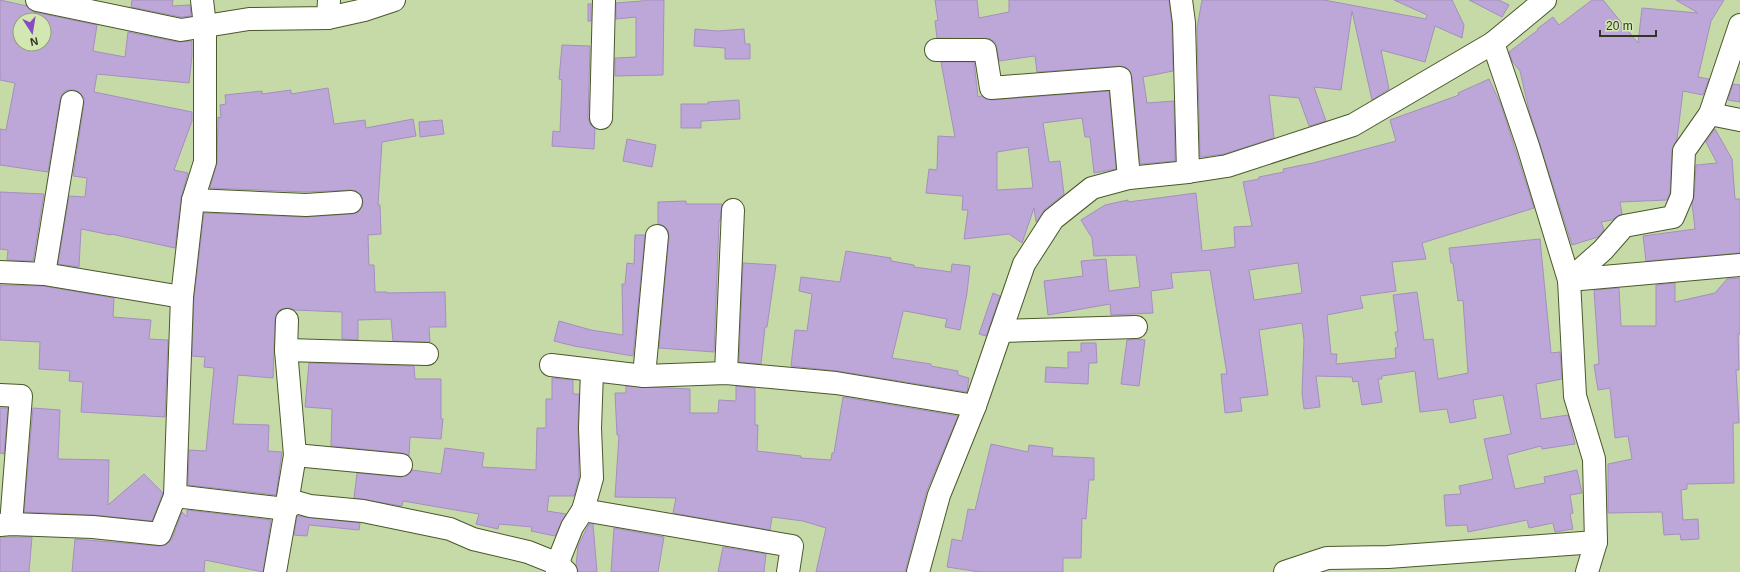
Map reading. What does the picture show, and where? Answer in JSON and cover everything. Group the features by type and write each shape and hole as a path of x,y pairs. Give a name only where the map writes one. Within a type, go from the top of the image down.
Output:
{"street":[{"path":"37,0 181,30 249,19 329,9 364,10 394,0"},
{"path":"0,395 21,396 6,524 93,527 160,534 175,496 182,297 193,200 205,162 205,26 202,0"},
{"path":"601,118 604,0"},
{"path":"1181,0 1184,23 1188,172"},
{"path":"918,572 939,495 975,406 1024,264 1053,219 1092,188 1129,178 1188,172 1227,166 1353,125 1494,43 1545,0"},
{"path":"1569,280 1603,250 1624,226 1673,217 1682,196 1684,152 1710,114 1740,24"},
{"path":"1494,43 1528,146 1569,280 1575,396 1594,459 1596,542 1587,572"},
{"path":"936,50 985,50 992,88 1120,78 1129,178"},
{"path":"44,274 72,102"},
{"path":"1710,114 1740,120"},
{"path":"193,200 306,205 351,202"},
{"path":"726,373 732,210"},
{"path":"644,376 657,236"},
{"path":"1569,280 1740,265"},
{"path":"0,272 44,274 182,297"},
{"path":"275,572 295,455 286,350 287,320"},
{"path":"1001,331 1136,327"},
{"path":"286,350 427,354"},
{"path":"551,365 644,376 726,373 836,383 975,406"},
{"path":"175,496 286,509 296,502 310,506 363,511 450,529 473,539 528,552 560,569 572,527 583,510 592,478 590,428 592,371"},
{"path":"295,455 401,464"},
{"path":"583,510 792,546 788,572"},
{"path":"1285,572 1327,558 1388,557 1596,542"}],"building":[{"path":"0,0 27,6 34,12 12,12 12,52 52,52 52,16 97,25 93,51 125,57 128,32 178,42 192,41 189,83 97,74 94,92 192,112 192,121 174,170 188,173 181,198 175,248 81,229 79,267 58,264 69,196 85,197 87,178 73,176 84,98 80,93 74,90 67,90 62,94 48,172 0,165 0,129 6,130 15,83 0,80"},
{"path":"132,0 173,0 172,6 190,5 191,16 181,17 131,7"},
{"path":"642,0 664,0 663,75 615,76 615,58 636,57 636,17 616,19 616,3"},
{"path":"935,0 977,0 979,18 1009,12 1009,0 1169,0 1172,24 1173,71 1143,77 1147,103 1174,101 1175,161 1140,164 1132,77 1130,71 1126,67 1119,66 1037,72 1035,56 999,61 995,42 990,39 937,38 935,21 938,20"},
{"path":"1202,0 1324,0 1426,19 1427,15 1394,0 1452,0 1464,25 1462,38 1435,26 1425,62 1381,50 1389,89 1372,100 1352,11 1341,90 1314,87 1326,121 1309,126 1299,98 1269,95 1274,138 1224,154 1200,157 1197,28"},
{"path":"1469,0 1499,0 1509,5 1502,17"},
{"path":"1592,0 1603,0 1638,43 1642,8 1698,13 1676,0 1724,0 1711,21 1698,77 1709,79 1703,95 1683,91 1677,139 1672,150 1670,193 1667,200 1620,202 1622,214 1612,220 1601,222 1604,230 1598,237 1572,245 1529,110 1520,71 1512,61 1509,52 1553,17 1559,25"},
{"path":"588,4 591,4 591,21 588,21"},
{"path":"695,29 717,31 744,29 745,44 750,44 750,59 725,59 725,48 694,46"},
{"path":"562,45 590,46 588,118 590,124 595,129 594,149 552,146 553,131 560,132 562,80 559,79"},
{"path":"941,62 974,62 978,97 982,96 992,100 1109,91 1116,169 1094,173 1090,137 1085,137 1082,118 1043,123 1049,162 1060,161 1064,194 1045,209 1036,222 1034,208 1022,243 1009,234 964,239 968,210 962,210 963,196 926,193 929,169 937,170 938,136 955,137","holes":["1028,147 1033,188 997,190 997,152"]},
{"path":"1489,79 1501,105 1534,208 1422,243 1426,259 1392,262 1396,291 1360,296 1363,308 1327,315 1331,354 1337,354 1336,364 1396,358 1395,348 1398,347 1395,332 1398,332 1393,295 1417,292 1424,340 1433,339 1438,379 1468,373 1463,300 1458,301 1453,263 1451,263 1449,248 1540,239 1551,353 1560,352 1562,379 1536,384 1541,419 1568,415 1575,444 1542,449 1541,446 1507,455 1515,489 1545,483 1544,477 1577,470 1582,493 1570,495 1573,513 1570,514 1573,529 1555,532 1553,523 1529,528 1527,520 1468,532 1467,525 1446,526 1444,495 1461,494 1459,486 1493,479 1484,439 1511,434 1503,395 1473,400 1476,418 1450,423 1447,409 1420,412 1415,371 1382,376 1382,379 1378,379 1382,402 1362,405 1358,381 1353,382 1352,377 1316,376 1320,407 1304,409 1302,393 1304,340 1302,323 1259,330 1268,395 1240,398 1242,411 1225,413 1221,374 1227,374 1210,270 1171,273 1173,288 1151,291 1153,313 1111,315 1110,304 1048,315 1044,281 1083,276 1081,261 1106,259 1109,291 1140,287 1136,255 1094,256 1092,238 1081,220 1105,205 1128,200 1128,202 1196,193 1202,251 1235,247 1234,227 1252,226 1243,182 1284,172 1283,169 1313,163 1396,141 1390,120 1459,95 1458,93","holes":["1298,263 1302,293 1254,300 1249,270"]},
{"path":"1733,84 1740,85 1740,102 1728,100"},
{"path":"328,88 334,124 365,120 366,128 413,119 416,136 382,142 378,205 380,205 381,234 368,235 369,265 374,265 375,292 445,292 446,327 429,327 430,342 393,341 391,319 358,320 358,340 342,339 342,312 295,310 288,308 279,310 275,320 273,378 238,375 233,424 269,425 268,451 282,452 276,495 188,485 189,450 206,451 214,368 204,367 205,357 192,356 194,298 204,213 305,217 352,214 358,212 362,207 363,202 361,195 356,191 351,190 306,192 210,188 217,162 218,117 221,118 220,105 226,104 225,95 262,91 262,94 291,90 291,94"},
{"path":"739,100 740,119 701,121 701,128 681,128 681,104 708,104 708,102"},
{"path":"442,120 444,134 420,137 419,122"},
{"path":"1715,129 1732,159 1735,199 1740,199 1740,253 1646,261 1643,236 1695,229 1692,203 1694,197 1696,165 1717,163 1706,142"},
{"path":"627,139 656,145 652,167 623,161"},
{"path":"0,192 44,194 33,261 7,260 8,250 0,249"},
{"path":"686,201 686,204 722,204 719,221 714,352 659,348 669,237 668,230 664,226 658,224 658,202"},
{"path":"635,235 645,235 633,356 554,341 559,321 591,330 623,335 622,284 625,284 627,263 634,264"},
{"path":"846,251 891,258 891,261 914,265 914,267 951,272 952,264 970,266 967,293 960,330 945,327 947,319 905,311 903,312 892,358 931,364 931,366 958,371 958,375 969,378 967,392 838,371 791,366 795,330 807,331 812,294 799,291 801,277 840,282"},
{"path":"743,263 776,265 767,327 765,327 761,364 739,362"},
{"path":"1740,278 1740,334 1738,334 1739,370 1736,370 1739,423 1733,423 1734,483 1687,484 1687,489 1681,490 1683,520 1698,519 1699,539 1681,540 1680,534 1664,535 1662,512 1608,513 1608,464 1632,459 1628,436 1615,438 1610,388 1598,390 1594,365 1599,364 1594,290 1619,288 1621,326 1656,326 1656,285 1675,283 1675,302 1715,293 1727,279"},
{"path":"0,285 43,286 114,298 113,317 151,320 149,339 168,340 165,417 81,412 83,382 69,381 70,371 39,369 40,342 0,340"},
{"path":"993,293 1000,296 986,336 979,334"},
{"path":"1127,340 1145,340 1139,386 1121,384"},
{"path":"1081,343 1096,343 1097,363 1089,363 1088,384 1045,382 1046,367 1068,368 1068,352 1081,352"},
{"path":"309,363 414,366 415,379 441,379 441,419 443,419 441,439 410,437 409,456 402,453 331,446 332,409 305,407"},
{"path":"552,378 573,380 573,394 579,394 579,477 574,496 549,496 547,511 566,514 555,536 531,531 532,527 499,524 498,529 476,524 479,514 403,501 402,506 354,498 357,473 400,477 407,476 412,470 441,474 445,448 484,453 482,467 536,470 537,428 546,428 546,399 552,399"},
{"path":"626,386 690,389 690,413 718,413 719,400 736,401 736,386 755,388 755,425 758,425 757,451 801,456 801,458 831,460 832,453 834,453 843,397 958,416 927,490 905,572 816,572 826,528 803,521 772,517 770,530 673,513 676,498 615,497 619,435 617,435 615,393 626,393"},
{"path":"0,408 8,408 4,454 0,453"},
{"path":"33,408 60,410 58,459 109,460 108,505 144,474 163,493 152,521 94,515 24,512"},
{"path":"991,444 1028,452 1029,445 1053,448 1052,456 1094,458 1094,480 1089,480 1086,519 1082,518 1081,558 1063,558 1063,572 980,572 947,567 952,539 962,541 968,509 975,510"},
{"path":"187,510 271,520 263,572 205,560 204,572 72,572 75,539 159,546 166,545 172,539 182,512 187,517"},
{"path":"297,516 360,523 359,530 309,525 307,536 294,535"},
{"path":"589,524 593,524 597,572 578,572 576,566 578,546"},
{"path":"614,528 664,537 658,572 611,572"},
{"path":"0,537 32,537 29,572 0,572"},
{"path":"723,547 766,554 764,572 718,572"}]}
